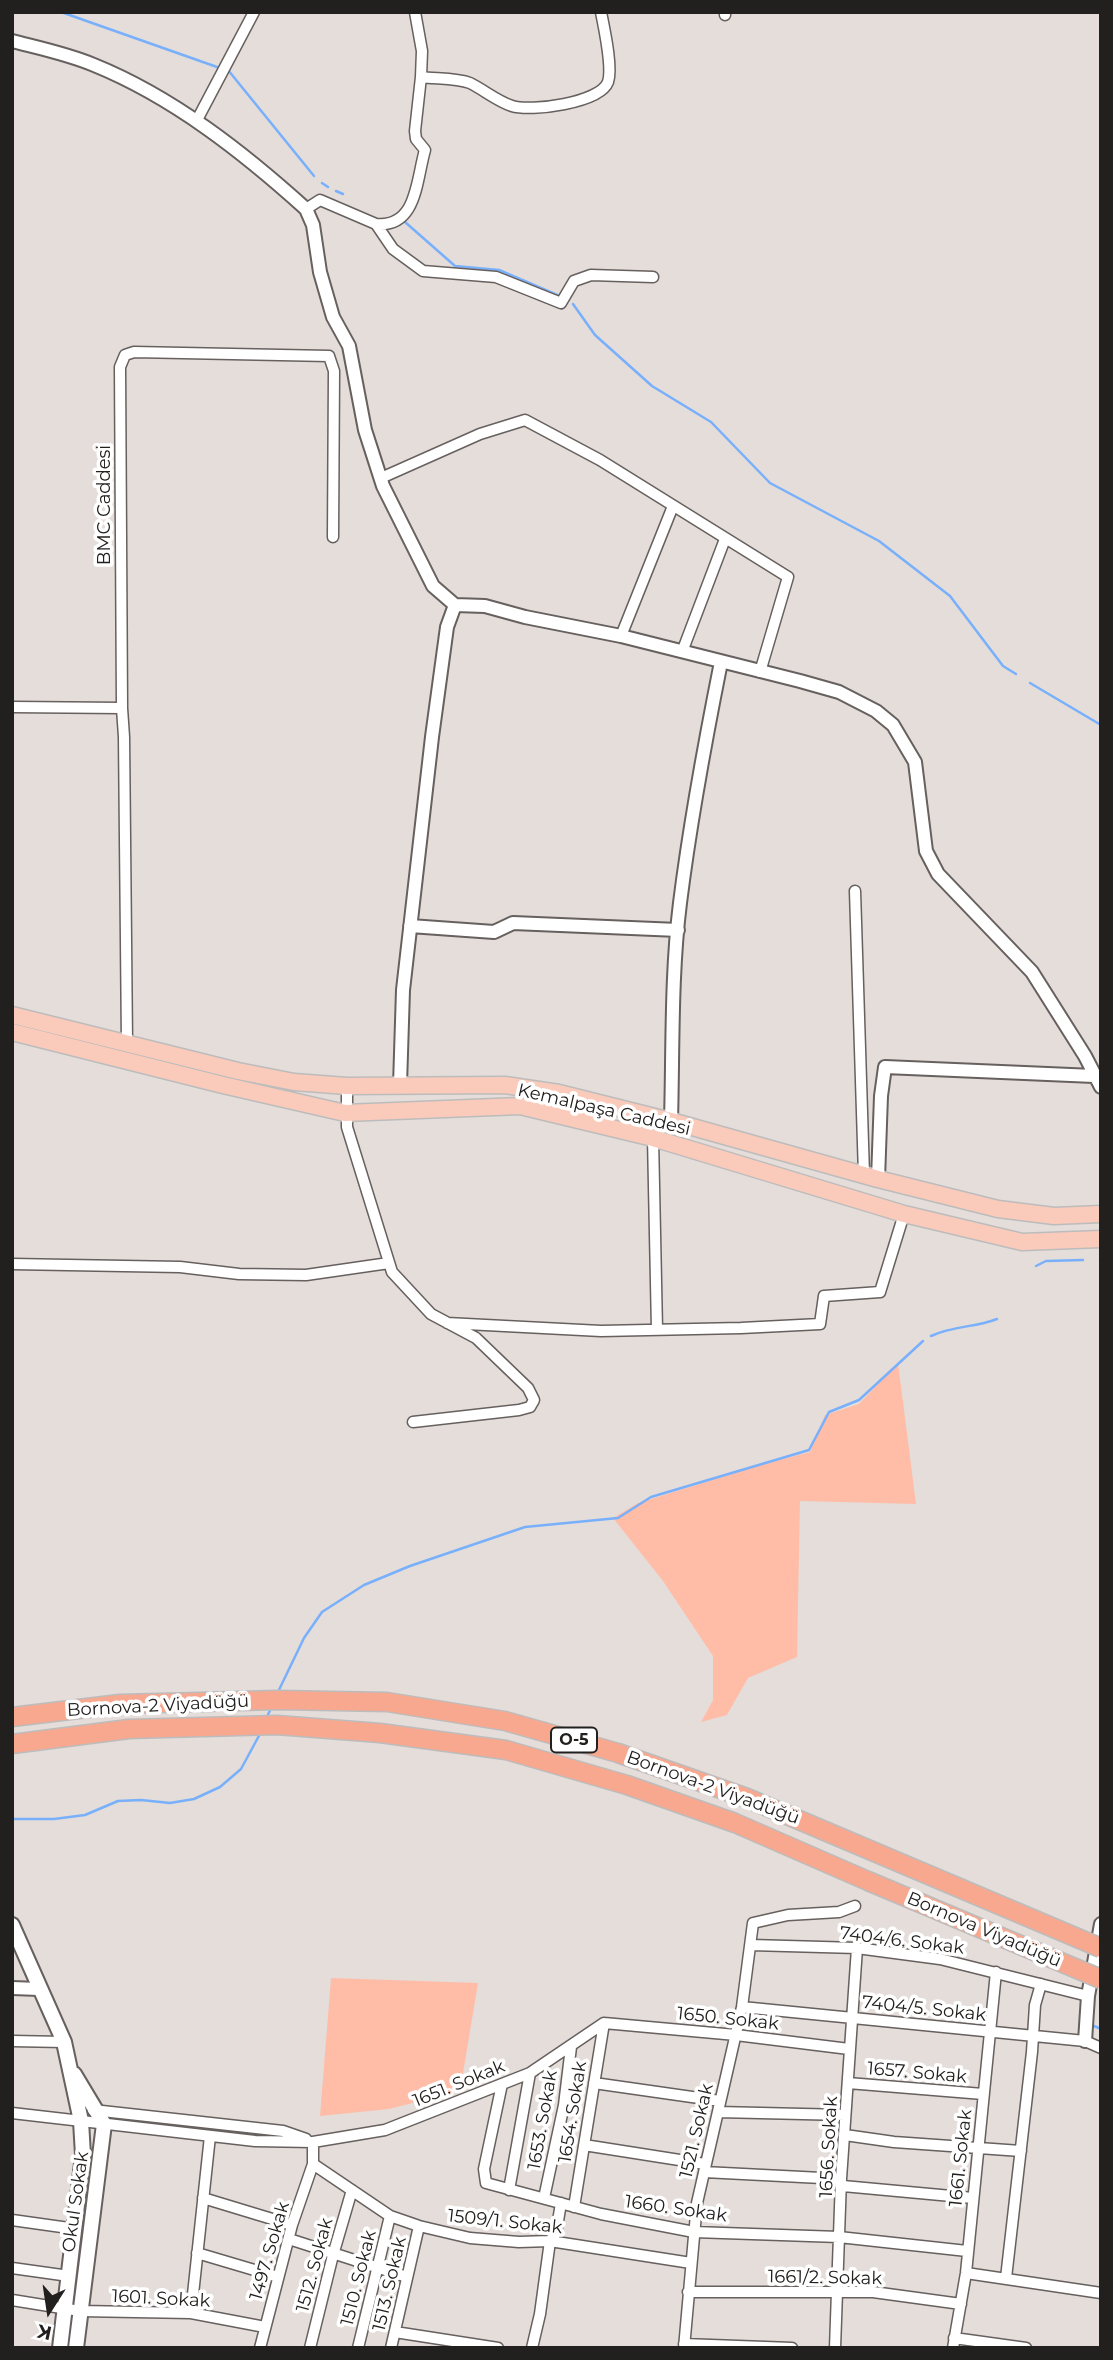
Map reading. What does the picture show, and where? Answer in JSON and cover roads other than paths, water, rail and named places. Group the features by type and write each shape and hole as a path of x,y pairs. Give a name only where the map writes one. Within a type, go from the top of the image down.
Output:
{"highway":[{"name":"Bornova-2 Viyadüğü","path":"12,1717 120,1704 278,1700 387,1702 505,1721 618,1753 747,1798 1101,1948"},
{"name":"Bornova-2 Viyadüğü","path":"12,1744 129,1729 277,1725 380,1733 506,1750 627,1785 735,1823 868,1881"},
{"name":"Bornova Viyadüğü","path":"868,1881 1101,1979"}],"main road":[{"name":"Kemalpaşa Caddesi","path":"12,1015 294,1082 347,1086 510,1086 559,1093 998,1209 1054,1216 1101,1214"},
{"name":"Kemalpaşa Caddesi","path":"12,1032 345,1113 520,1106 653,1138 904,1214 1022,1242 1101,1239"},
{"name":"Okul Sokak","path":"14,1934 64,2042 79,2114 83,2155 60,2348"},
{"name":"Okul Sokak","path":"71,2070 101,2118 76,2348"}],"street":[{"path":"197,120 254,12"},
{"path":"306,209 320,200 376,224 391,225 407,213 414,197 425,150 416,139 415,131 422,51 415,12"},
{"path":"421,78 469,83 487,95 514,107 559,105 585,98 600,92 608,82 608,54 601,12"},
{"path":"12,41 94,65 148,91 197,120 306,209 313,225 320,272 333,317 349,346 365,429 381,478 433,586 455,605 485,606 525,617 621,636 839,692 876,711 892,725 915,762 926,851 938,874 1032,972 1085,1056 1097,1082 885,1067 871,1177"},
{"path":"376,224 393,249 423,271 496,277 561,303 574,282 591,275 653,277"},
{"name":"BMC Caddesi","path":"127,1044 124,737 121,708 120,366 125,355 134,352 329,356 334,371 333,537"},
{"path":"381,478 480,434 525,420 600,460 788,576 760,672"},
{"path":"621,636 673,506"},
{"path":"682,652 725,539"},
{"path":"400,1085 403,990 410,926 439,682 447,627 455,605"},
{"path":"671,1121 673,991 678,930 703,754 721,663"},
{"path":"12,707 121,708"},
{"path":"855,891 871,1177"},
{"path":"410,926 494,932 513,923 678,930"},
{"path":"347,1086 347,1127 392,1272 431,1314 476,1338 528,1388 534,1400 530,1407 519,1410 413,1422"},
{"path":"653,1138 657,1330"},
{"path":"447,1323 601,1331 820,1324 824,1296 880,1292 904,1214"},
{"path":"12,1264 180,1267 239,1275 306,1275 389,1263"},
{"name":"1521. Sokak","path":"684,2346 697,2203 742,2007 753,1923 788,1916 839,1912 855,1906"},
{"path":"1085,2041 1088,1996 1101,1924"},
{"name":"7404/6. Sokak","path":"751,1945 857,1948 940,1959 1088,1996"},
{"name":"1656. Sokak","path":"835,2348 845,2115 857,1948"},
{"name":"1661. Sokak","path":"954,2343 966,2273 996,1972"},
{"path":"1006,2278 1035,2005 1041,1984"},
{"path":"12,1988 39,1989"},
{"name":"7404/5. Sokak","path":"742,2007 1033,2038 1085,2041 1101,2048"},
{"name":"1650. Sokak","path":"604,2023 849,2049"},
{"name":"1651. Sokak","path":"313,2142 385,2130 530,2073 604,2023"},
{"name":"1654. Sokak","path":"574,2207 604,2023"},
{"path":"12,2041 64,2042"},
{"name":"1653. Sokak","path":"544,2198 564,2105 571,2047"},
{"path":"509,2190 530,2073"},
{"path":"594,2083 720,2101"},
{"name":"1657. Sokak","path":"848,2083 984,2094"},
{"name":"1660. Sokak","path":"502,2084 484,2169 486,2183 574,2207 694,2232 839,2237 967,2250"},
{"path":"718,2112 845,2115"},
{"path":"12,2113 79,2114 210,2136 255,2141 313,2142"},
{"path":"79,2114 101,2118 283,2131 313,2142"},
{"path":"845,2135 977,2150 1021,2151"},
{"path":"191,2313 210,2136"},
{"path":"313,2142 313,2164"},
{"path":"584,2145 705,2168 973,2198"},
{"name":"1509/1. Sokak","path":"313,2164 390,2216 419,2227 470,2238 519,2242 550,2241 691,2263"},
{"name":"1497. Sokak","path":"260,2348 292,2225 313,2164"},
{"name":"1512. Sokak","path":"310,2348 352,2190"},
{"path":"203,2197 292,2225"},
{"path":"532,2348 540,2314 550,2241 556,2233 561,2203"},
{"name":"1510. Sokak","path":"358,2348 390,2216"},
{"path":"12,2220 76,2229"},
{"name":"1513. Sokak","path":"391,2348 419,2227"},
{"path":"289,2239 407,2277"},
{"path":"197,2253 278,2277"},
{"path":"12,2268 69,2276"},
{"path":"966,2273 1101,2293"},
{"name":"1661/2. Sokak","path":"688,2292 873,2292 961,2304"},
{"name":"1601. Sokak","path":"12,2300 80,2311 191,2313 265,2328"},
{"path":"395,2332 458,2345 498,2348"},
{"path":"954,2343 1026,2348"},
{"path":"684,2346 792,2348"}],"waterway":[{"path":"61,12 217,67"},
{"path":"228,70 314,176"},
{"path":"322,183 328,187"},
{"path":"336,191 343,194"},
{"path":"405,222 455,266 499,270 562,297"},
{"path":"573,304 595,335 652,386 711,422 770,483 879,541 950,596 1003,666 1016,674"},
{"path":"1030,683 1101,725"},
{"path":"1036,1266 1046,1261 1083,1260"},
{"path":"931,1336 997,1319"},
{"path":"277,1694 304,1638 322,1612 364,1585 410,1566 525,1527 618,1518 651,1497 809,1450 829,1412 859,1400 923,1341"},
{"path":"266,1719 272,1706"},
{"path":"12,1819 54,1819 85,1815 118,1801 170,1803 194,1799 220,1787 241,1769 261,1732"},
{"path":"1094,2026 1101,2029"}]}
